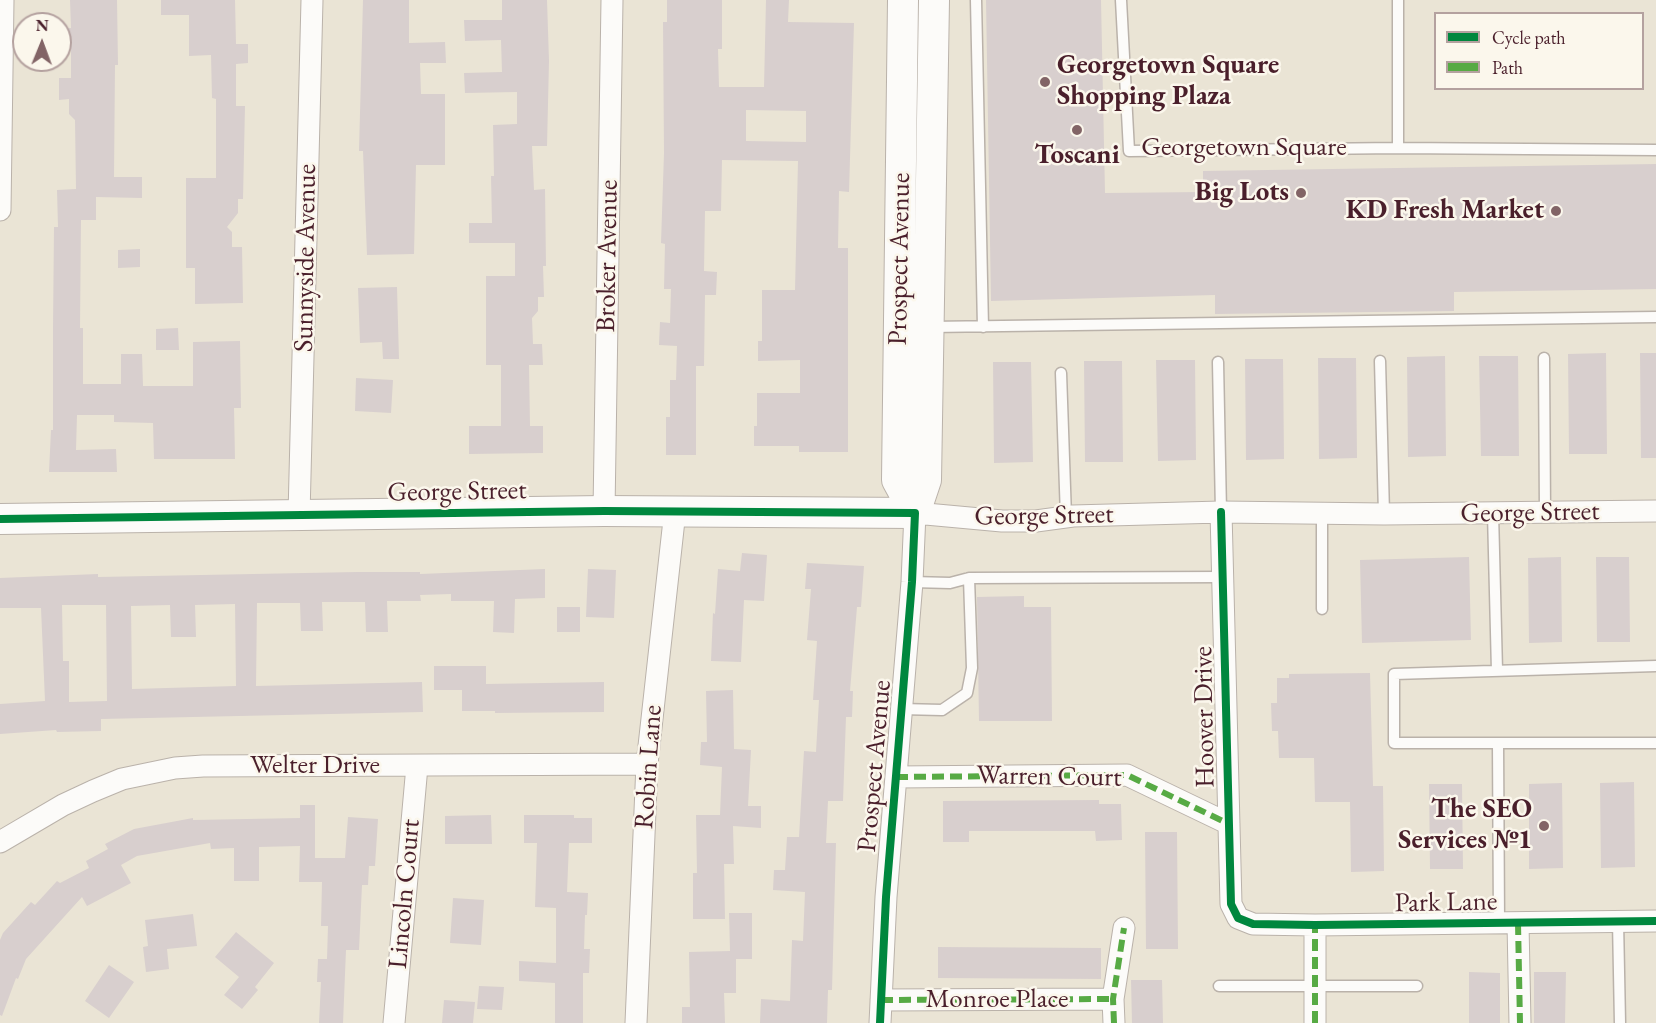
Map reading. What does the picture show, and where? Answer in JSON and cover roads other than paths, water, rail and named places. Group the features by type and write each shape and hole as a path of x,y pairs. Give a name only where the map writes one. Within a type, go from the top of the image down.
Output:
{"street":[{"path":"0,210 3,0"},
{"name":"Sunnyside Avenue","path":"299,515 312,0"},
{"name":"Broker Avenue","path":"604,511 612,0"},
{"name":"Prospect Avenue","path":"903,0 897,480 915,513"},
{"name":"Prospect Avenue","path":"880,1023 886,897 912,582 915,513 926,480 934,0"},
{"name":"George Street","path":"0,519 675,511 915,513 1002,521 1036,521 1066,517 1221,512 1384,514 1656,511"},
{"name":"Robin Lane","path":"636,1023 647,764 675,511"},
{"name":"Hoover Drive","path":"1221,512 1231,904 1238,918"},
{"name":"Welter Drive","path":"0,842 93,790 150,772 203,766 647,764"},
{"name":"Lincoln Court","path":"394,1023 417,766"},
{"name":"Warren Court","path":"896,777 1127,775 1229,824"},
{"name":"Park Lane","path":"1238,918 1253,924 1315,925 1656,921"},
{"path":"1509,923 1520,1023"},
{"path":"1314,1023 1315,925"},
{"path":"1114,1023 1113,999 1124,928"},
{"name":"Monroe Place","path":"881,1000 1113,999"}],"lane":[{"path":"976,0 983,327"},
{"name":"Georgetown Square","path":"1121,0 1129,151 1398,148 1656,150"},
{"path":"1398,0 1398,148"},
{"path":"928,327 1656,317"},
{"path":"1544,358 1545,513"},
{"path":"1380,361 1384,514"},
{"path":"1218,362 1221,512"},
{"path":"1061,373 1062,459 1066,517"},
{"path":"1656,511 1656,523"},
{"path":"1493,513 1497,671"},
{"path":"1322,514 1323,609"},
{"path":"912,582 950,583 969,578 1223,577"},
{"path":"901,709 942,710 967,693 972,668 969,578"},
{"path":"1656,666 1394,674 1394,743 1656,743"},
{"path":"1498,743 1509,923"},
{"path":"1618,921 1620,1023"},
{"path":"1219,986 1416,986"}],"place":[{"name":"Georgetown Square Shopping Plaza","path":"1045,82"},
{"name":"Toscani","path":"1077,130"},
{"name":"Big Lots","path":"1301,193"},
{"name":"KD Fresh Market","path":"1556,211"},
{"name":"The SEO Services №1","path":"1544,826"}]}
